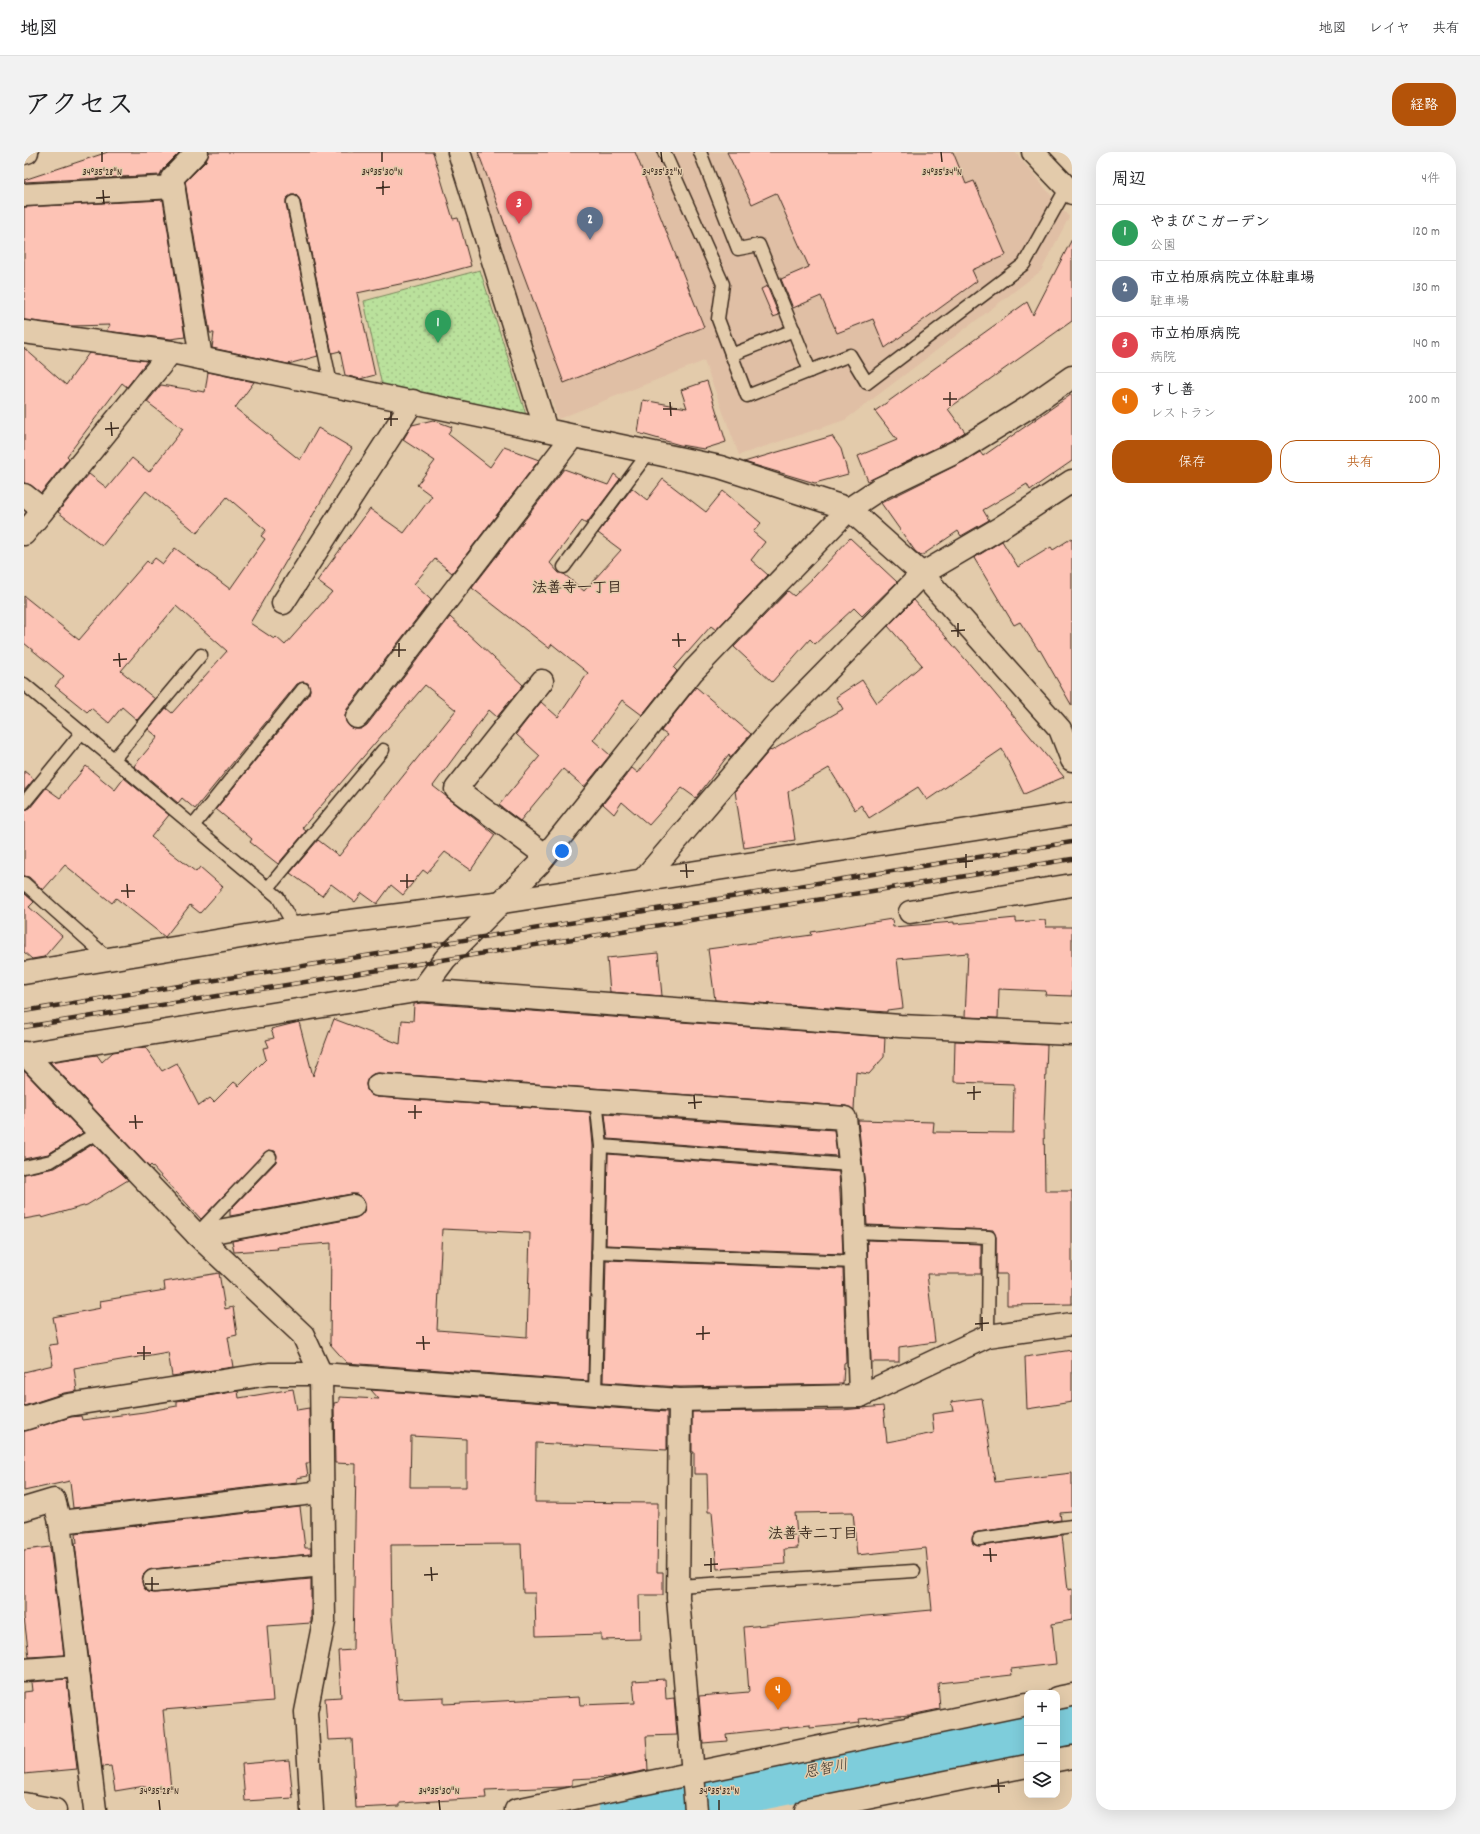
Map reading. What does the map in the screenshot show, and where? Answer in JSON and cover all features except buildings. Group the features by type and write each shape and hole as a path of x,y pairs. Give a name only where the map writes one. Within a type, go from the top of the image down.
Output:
{"street":[{"path":"197,152 172,178 201,358"},
{"path":"459,152 546,430"},
{"path":"1034,152 1069,190"},
{"path":"24,195 174,187"},
{"path":"24,332 171,352 413,401 720,467 849,509 922,574 1060,729 1072,760"},
{"path":"24,534 171,352"},
{"path":"422,990 445,959 503,902 545,855 693,671 849,509 879,489 958,451 1029,407 1072,377"},
{"path":"283,604 413,401"},
{"path":"357,717 573,436"},
{"path":"643,880 780,719 922,574 1000,528 1072,481"},
{"path":"24,495 43,510"},
{"path":"542,681 456,789 545,855"},
{"path":"24,973 295,928 503,902 1072,814"},
{"path":"910,912 1072,885"},
{"path":"24,1054 422,990 900,1026 1072,1034"},
{"path":"24,1054 196,1235 303,1335 321,1374 324,1621 306,1712 312,1810"},
{"path":"378,1085 845,1118 853,1188 860,1396"},
{"path":"196,1235 353,1206"},
{"path":"24,1419 68,1405 269,1374 321,1374 680,1400 860,1396 988,1336 1072,1324"},
{"path":"680,1400 678,1586 696,1810"},
{"path":"60,1522 322,1492"},
{"path":"24,1509 54,1500 60,1522 95,1810"},
{"path":"154,1581 323,1565"},
{"path":"24,1670 78,1666"},
{"path":"1060,1697 1072,1695"},
{"path":"516,1810 694,1779 1024,1705"},
{"path":"1060,1759 1072,1757"},
{"path":"806,1810 1024,1767"},
{"path":"24,1804 55,1810"}],"lane":[{"path":"664,152 723,284 718,319 747,396 850,355 867,383 1024,264 1069,190"},
{"path":"700,152 738,249 759,245 810,371"},
{"path":"293,202 331,384"},
{"path":"731,355 794,330"},
{"path":"564,567 649,452"},
{"path":"114,759 201,655"},
{"path":"24,684 278,897 295,928"},
{"path":"193,826 303,689"},
{"path":"24,804 82,732"},
{"path":"268,888 383,750"},
{"path":"24,883 109,959"},
{"path":"595,1394 601,1146 596,1100"},
{"path":"24,1167 51,1161 98,1132"},
{"path":"601,1146 850,1165"},
{"path":"196,1235 270,1158"},
{"path":"854,1232 989,1237 988,1336"},
{"path":"598,1252 855,1262"},
{"path":"979,1539 1072,1526"},
{"path":"678,1586 914,1571"}],"shaded area":[{"path":"468,152 1015,152 1069,217 1041,271 845,420 739,455 704,361 558,419"}],"green space":[{"path":"480,270 527,418 382,386 364,301"}],"waterway":[{"name":"恩智川","path":"1060,1722 1072,1720"},
{"name":"恩智川","path":"626,1810 1024,1730"}],"railway":[{"path":"24,1011 1072,842"},
{"path":"24,1027 1072,859"}],"place":[{"name":"市立柏原病院","path":"519,224"},
{"name":"市立柏原病院立体駐車場","path":"590,240"},
{"name":"やまびこガーデン","path":"438,343"},
{"name":"すし善","path":"778,1710"}],"district":[{"name":"法善寺一丁目","path":"577,589"},
{"name":"法善寺二丁目","path":"813,1535"}]}
